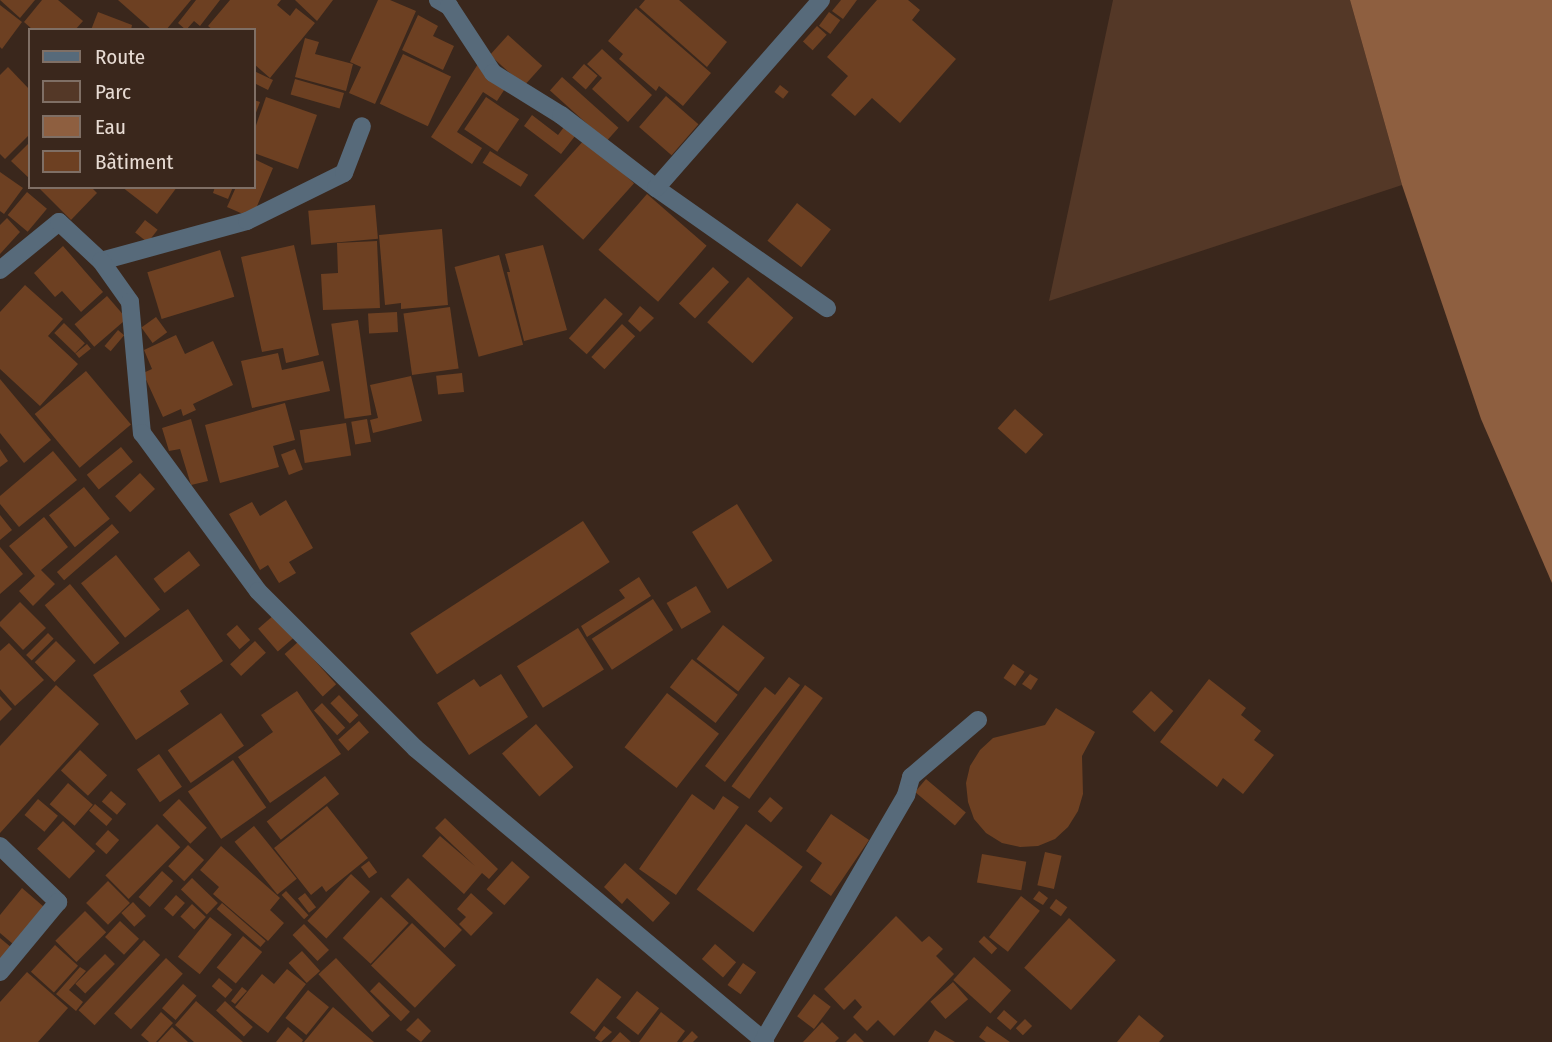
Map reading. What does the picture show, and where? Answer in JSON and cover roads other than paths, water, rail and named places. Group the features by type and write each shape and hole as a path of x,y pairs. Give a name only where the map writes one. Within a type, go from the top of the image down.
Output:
{"street":[{"path":"656,188 821,0"},
{"path":"447,2 493,73 561,116 656,188 827,308"},
{"path":"101,261 247,221 344,173 362,126"},
{"path":"0,270 59,222 101,261 130,302 142,433 258,591 415,748 764,1042 906,795 911,778 978,720"},
{"path":"0,846 58,902 0,972"}],"water":[{"path":"1350,0 1552,0 1552,583 1481,419 1402,185"}]}
